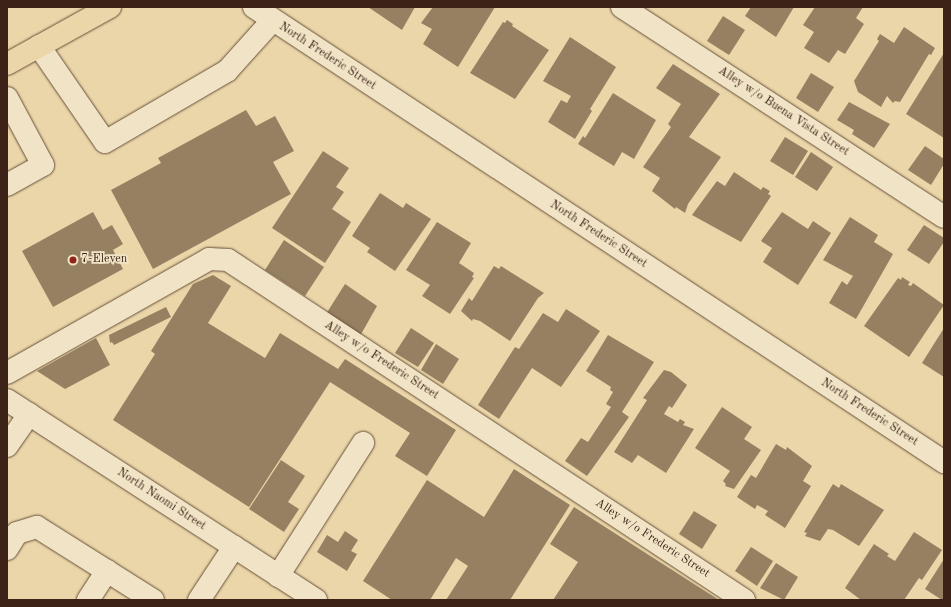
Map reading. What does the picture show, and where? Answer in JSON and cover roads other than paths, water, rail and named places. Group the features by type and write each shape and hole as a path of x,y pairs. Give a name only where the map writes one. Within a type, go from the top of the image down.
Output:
{"main road":[{"path":"7,64 110,7"}],"street":[{"name":"North Frederic Street","path":"254,7 272,21 944,462"},
{"name":"Alley w/o Buena Vista Street","path":"622,7 944,216"},
{"path":"39,46 104,142 227,71 272,21"},
{"path":"7,98 43,165 7,185"},
{"name":"Alley w/o Frederic Street","path":"7,373 209,259 228,260 744,600"},
{"name":"North Naomi Street","path":"7,400 316,600"},
{"path":"7,446 29,414"},
{"path":"278,576 363,443"},
{"path":"7,549 17,533 37,527 153,600"},
{"path":"199,600 234,547"},
{"path":"88,600 106,571"}],"place":[{"name":"7-Eleven","path":"73,260"}]}
